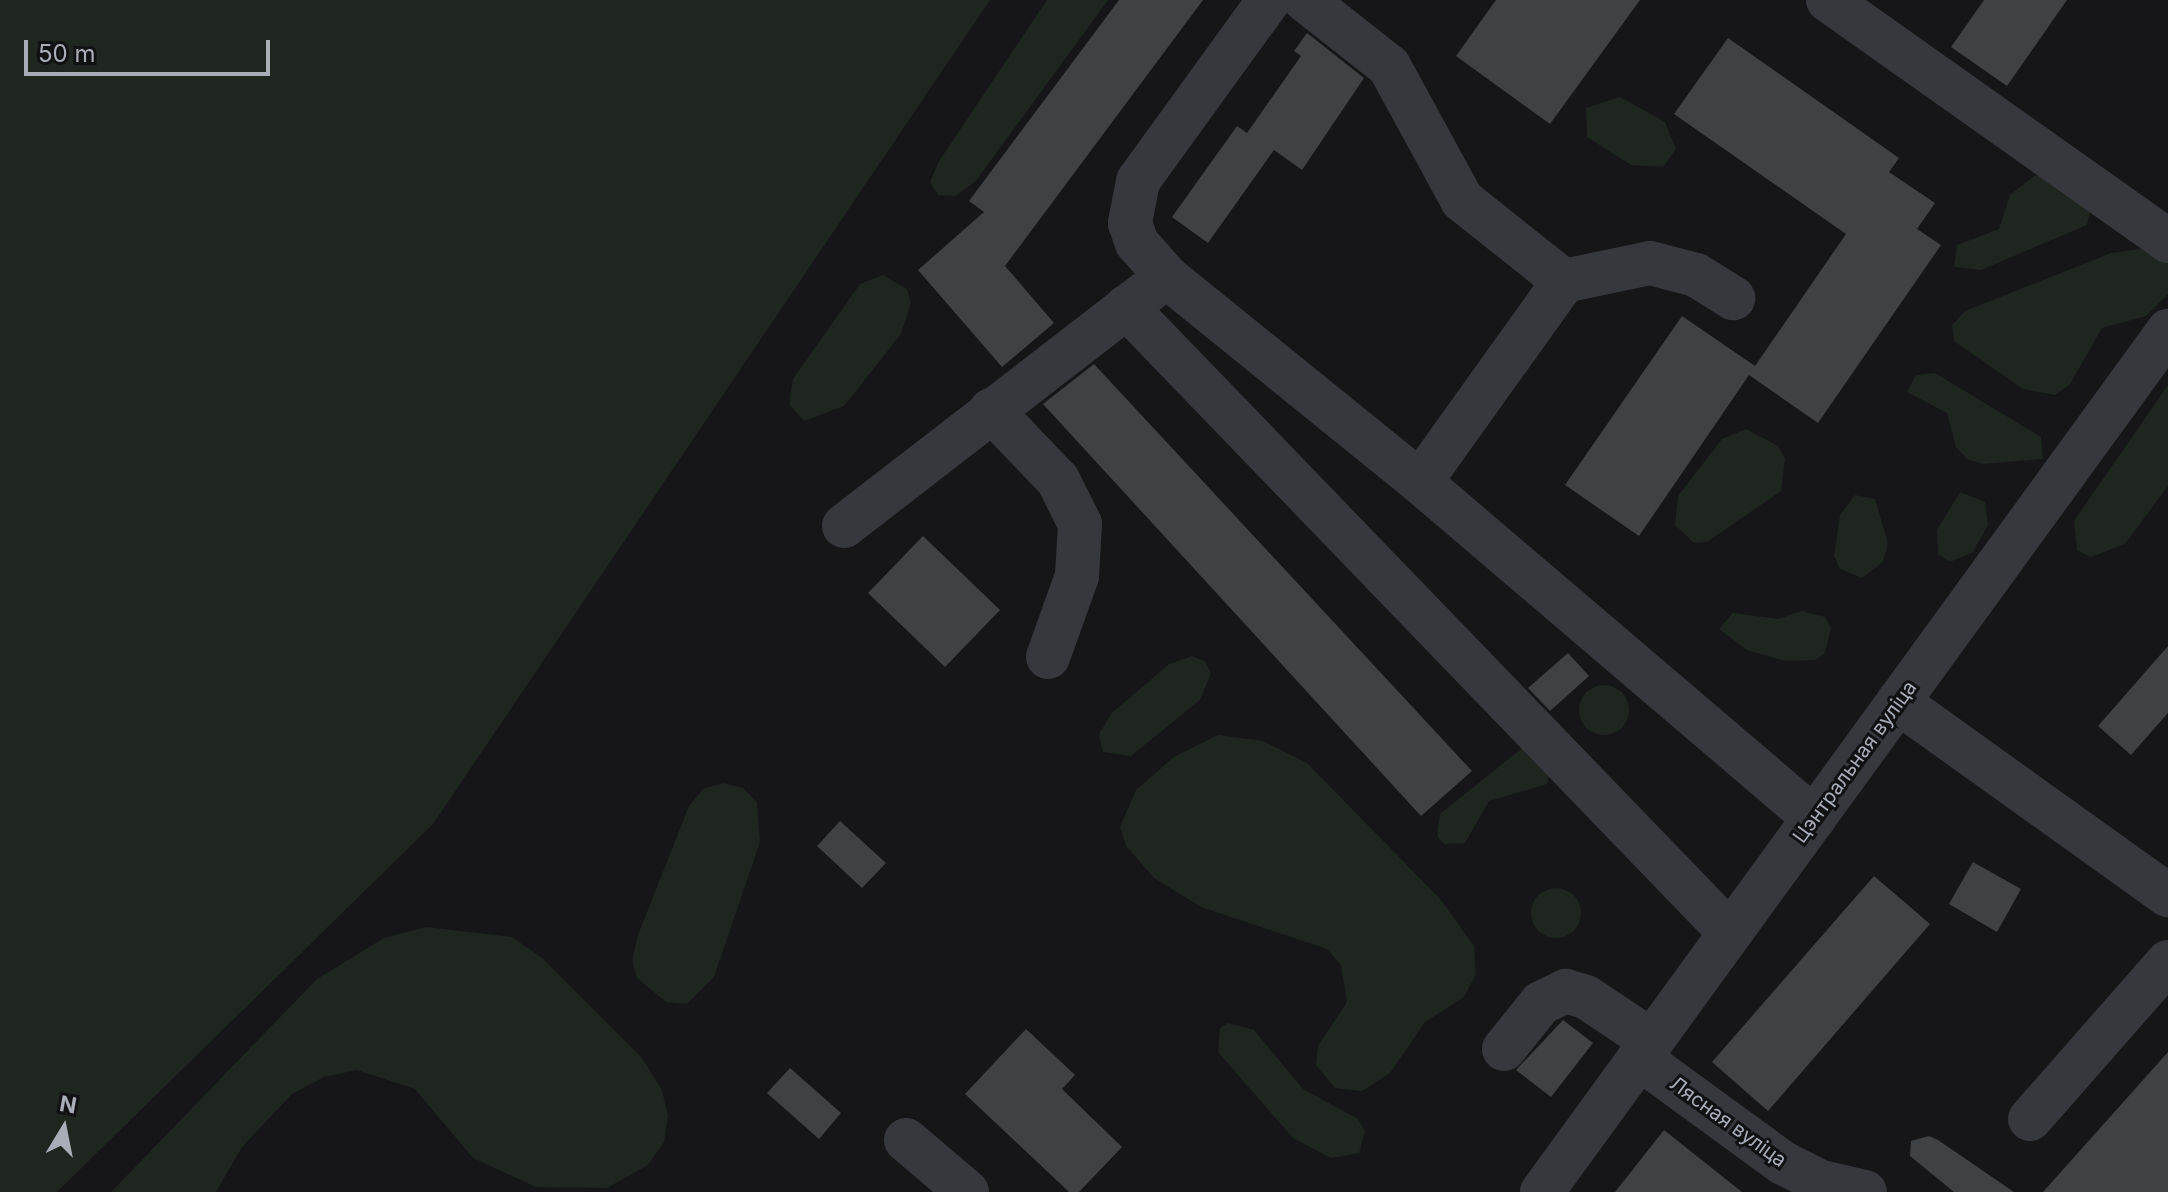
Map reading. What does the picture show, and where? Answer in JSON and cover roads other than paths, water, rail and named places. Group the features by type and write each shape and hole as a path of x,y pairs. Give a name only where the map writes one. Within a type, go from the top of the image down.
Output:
{"street":[{"path":"1269,0 1138,181 1130,223 1137,243 1167,277 1420,482 1814,818"},
{"path":"1305,0 1389,66 1462,200 1564,281"},
{"path":"1828,0 2168,241"},
{"path":"1420,482 1564,281 1650,263 1696,275 1733,298"},
{"path":"844,526 1167,277"},
{"path":"1126,307 1730,933"},
{"name":"Цэнтральная вуліца","path":"1542,1192 2168,331"},
{"path":"991,410 1058,480 1080,524 1077,576 1048,657"},
{"path":"1898,702 2168,895"},
{"path":"2030,1119 2168,962"},
{"name":"Лясная вуліца","path":"1504,1049 1541,1003 1566,991 1586,997 1646,1049 1771,1177 1821,1182 1865,1192"},
{"path":"906,1140 967,1192"}]}
